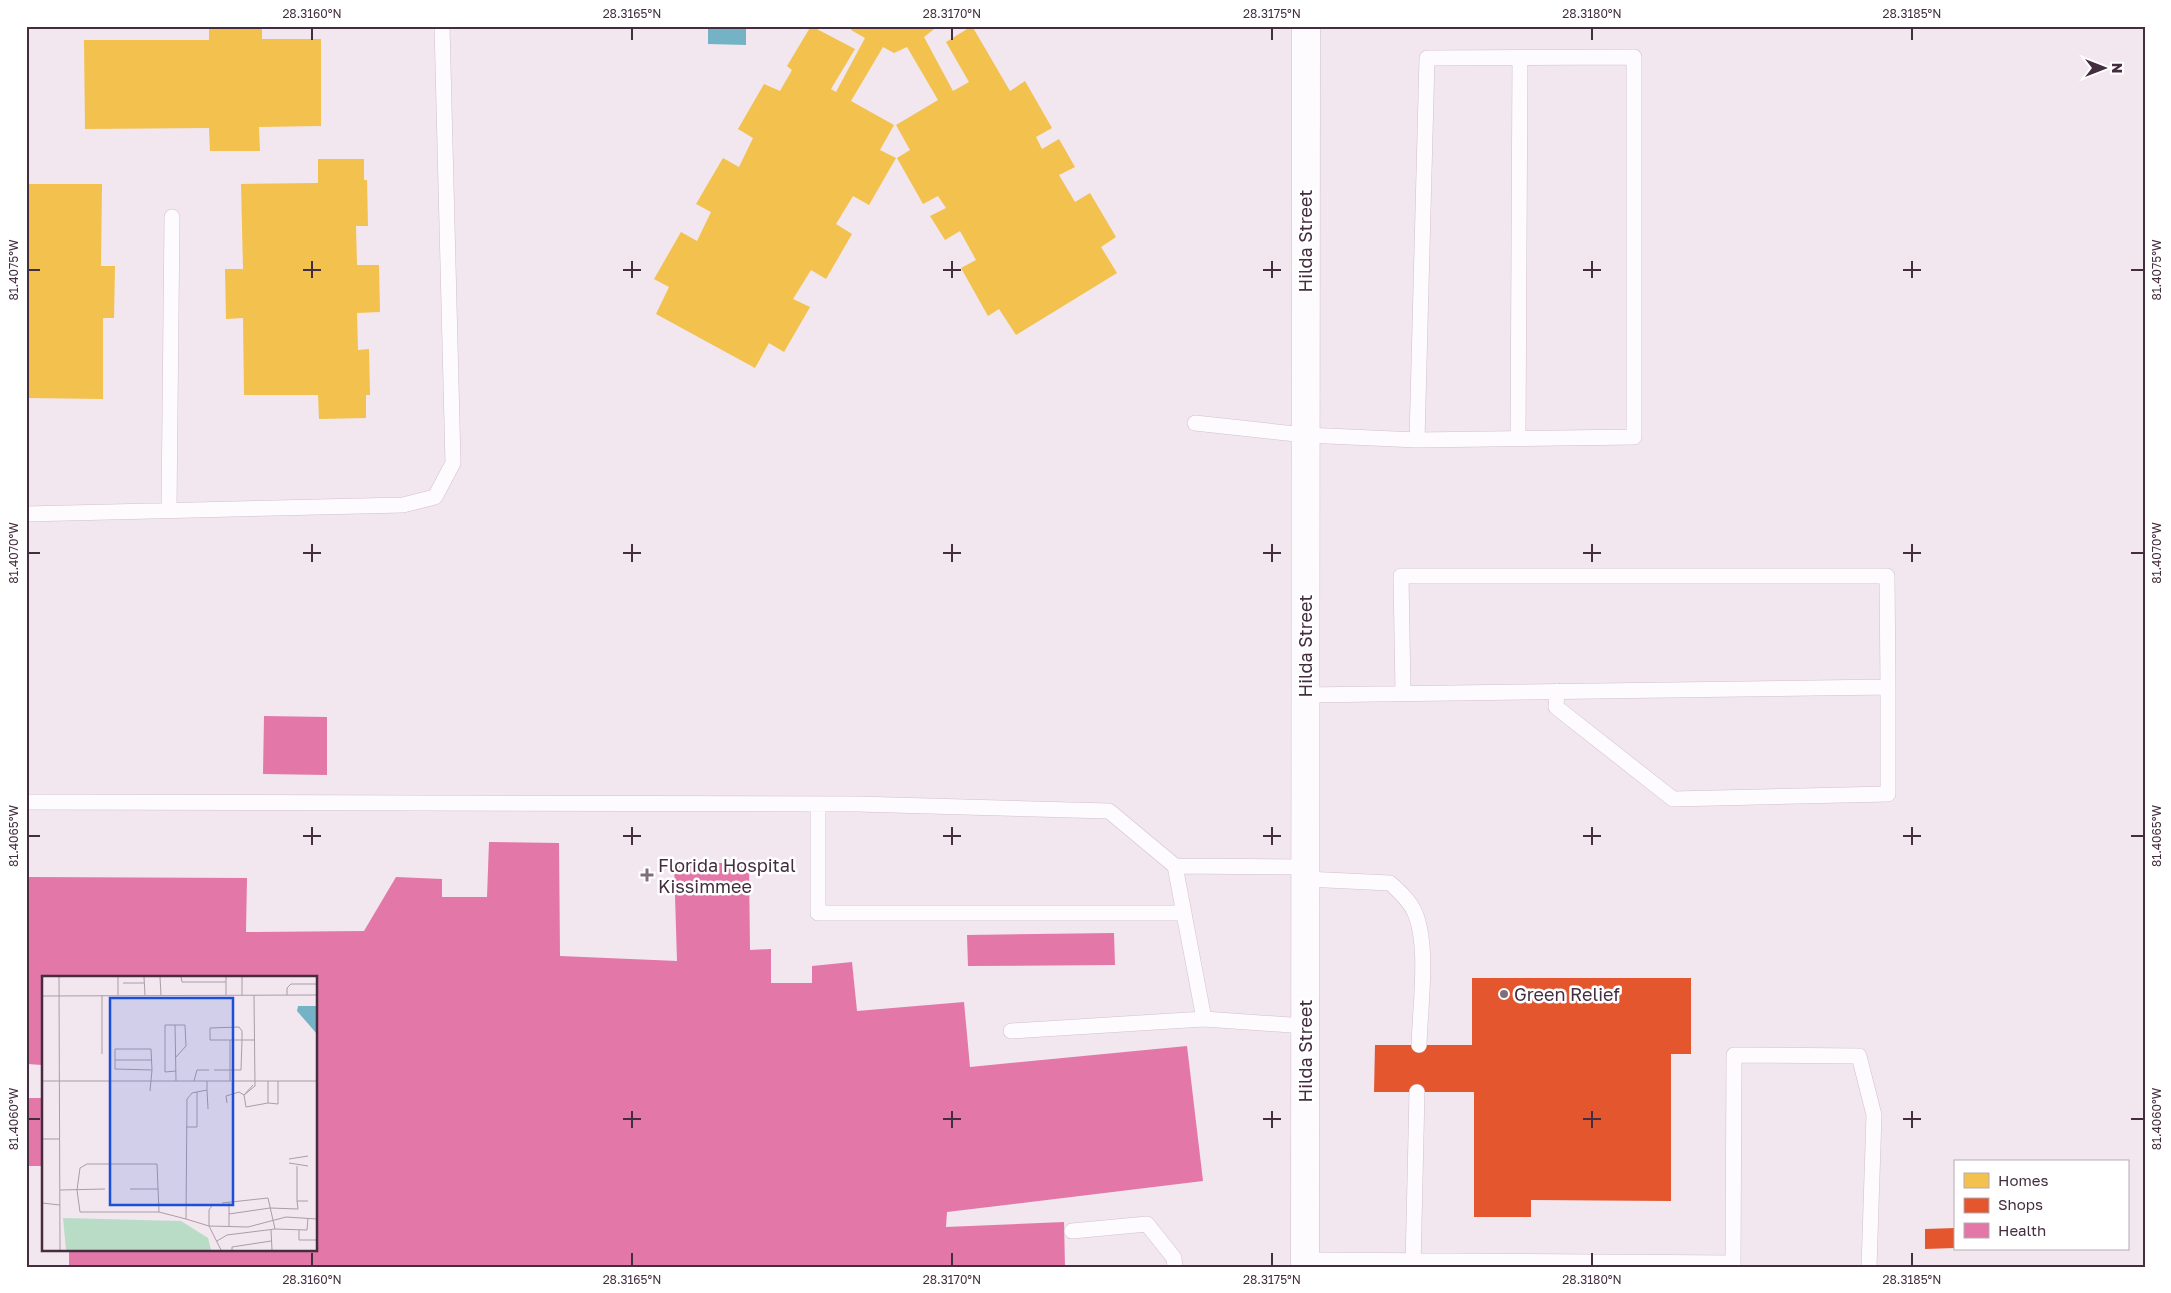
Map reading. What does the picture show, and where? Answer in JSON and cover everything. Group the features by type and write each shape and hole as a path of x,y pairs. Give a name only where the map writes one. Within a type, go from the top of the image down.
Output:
{"street":[{"name":"Hilda Street","path":"1305,1263 1306,26"}],"lane":[{"path":"26,514 403,505 435,497 453,463 442,26"},
{"path":"1195,423 1305,434 1417,440 1634,437 1634,57 1427,58 1417,440"},
{"path":"1518,438 1520,58"},
{"path":"169,510 172,217"},
{"path":"1402,693 1401,576 1887,576 1888,794 1673,799 1556,707 1557,691"},
{"path":"1305,694 1888,687"},
{"path":"26,802 818,804 1109,811 1175,866 1305,873 1390,883 1404,896 1415,912 1419,927 1422,954 1418,1044"},
{"path":"818,804 818,913 1184,913"},
{"path":"1175,866 1204,1019"},
{"path":"1011,1031 1204,1019 1305,1026"},
{"path":"1305,1263 1733,1265 1734,1055 1859,1056 1874,1115 1869,1267"},
{"path":"1413,1264 1417,1092"},
{"path":"1072,1232 1147,1224 1174,1258 1175,1267"}],"water":[{"path":"708,26 746,26 746,45 708,44"}],"building: Homes":[{"path":"209,26 262,26 262,39 321,39 321,126 259,127 260,151 210,151 209,128 85,129 84,40 209,40"},
{"path":"811,26 855,49 831,89 836,92 865,38 851,30 851,26 938,26 924,37 953,91 969,82 946,42 972,26 1010,91 1025,81 1052,128 1036,137 1042,149 1059,139 1075,167 1059,175 1075,202 1090,193 1116,237 1101,247 1117,273 1016,335 999,309 988,316 961,268 976,260 960,231 945,240 930,216 946,208 938,196 923,204 897,158 910,150 896,125 938,100 907,47 894,53 883,47 851,101 894,125 880,150 896,158 869,205 853,196 836,224 852,234 826,279 811,270 793,299 810,307 784,352 769,343 755,368 656,314 669,287 654,279 681,232 697,241 711,212 696,204 723,158 739,167 753,138 738,129 764,84 780,91 792,70 787,66"},
{"path":"318,159 364,159 364,180 367,180 368,226 356,226 357,265 379,265 380,312 357,313 358,350 369,349 370,395 366,395 366,418 319,419 318,395 244,395 243,318 226,319 225,269 243,269 241,184 318,183"},
{"path":"26,184 102,184 101,266 115,266 114,318 103,318 103,399 26,398"}],"building: Shops":[{"path":"1472,978 1691,978 1691,1054 1671,1054 1671,1201 1531,1200 1531,1217 1474,1217 1474,1092 1374,1092 1375,1045 1472,1045"},
{"path":"1954,1228 1954,1248 1925,1249 1925,1229"}],"building: Health":[{"path":"264,716 327,717 327,775 263,774"},
{"path":"489,842 559,843 560,956 677,961 674,863 749,863 750,950 771,949 771,983 812,983 812,966 852,962 857,1011 964,1002 970,1067 1187,1046 1203,1181 947,1212 946,1227 1064,1222 1065,1267 69,1267 69,1250 318,1250 318,976 42,976 42,1065 28,1064 28,877 247,878 246,932 364,931 396,877 442,879 442,897 487,897"},
{"path":"1114,933 1115,965 968,966 967,935"},
{"path":"26,1098 42,1098 42,1166 26,1166"}],"place":[{"name":"Florida Hospital Kissimmee","path":"647,875"},
{"name":"Green Relief","path":"1504,994"}]}
